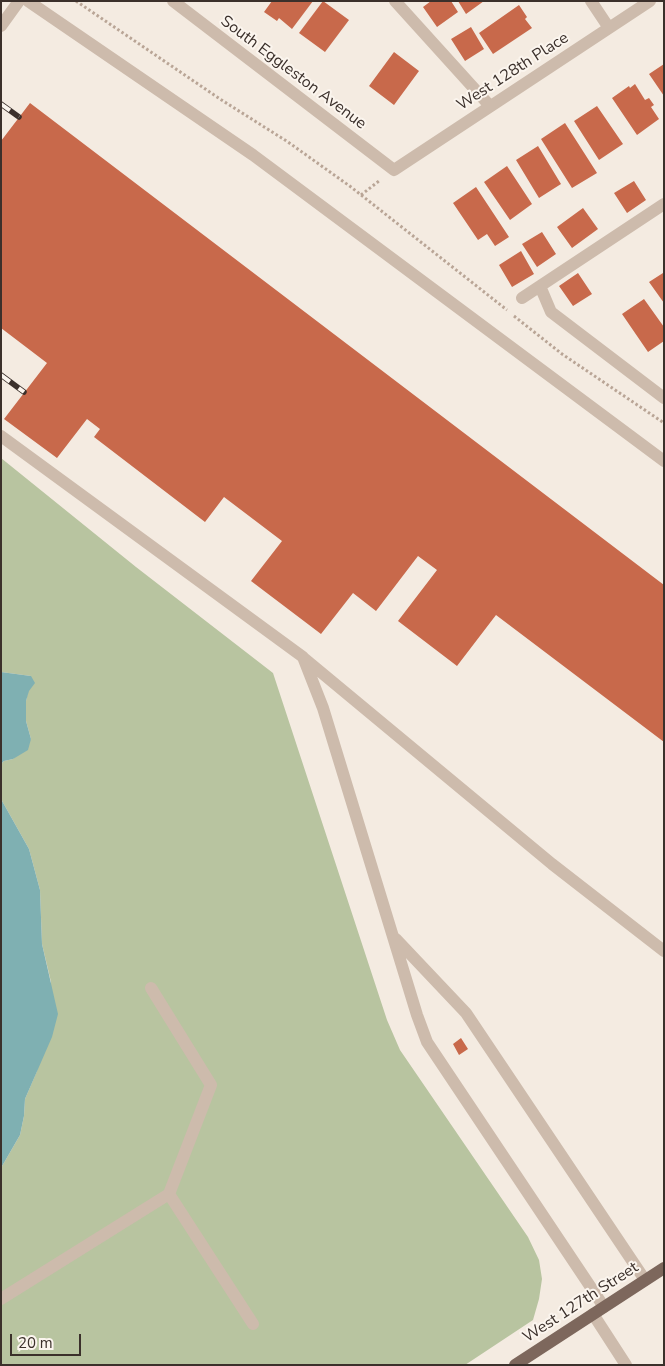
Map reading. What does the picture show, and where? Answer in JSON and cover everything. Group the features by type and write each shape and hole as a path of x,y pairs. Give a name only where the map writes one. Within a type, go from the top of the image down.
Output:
{"main road":[{"name":"West 127th Street","path":"515,1365 664,1268"}],"street":[{"path":"1,26 19,1"},
{"path":"28,1 253,155 664,461"},
{"name":"South Eggleston Avenue","path":"173,1 394,170"},
{"path":"395,1 490,106"},
{"path":"591,1 609,28"},
{"name":"West 128th Place","path":"394,170 650,1"},
{"path":"522,298 664,204"},
{"path":"540,286 551,312 664,398"},
{"path":"1,436 302,657 552,864 664,951"},
{"path":"302,657 323,708 417,1015 427,1042 604,1307"},
{"path":"394,937 466,1013 645,1280"},
{"path":"1,1298 170,1194 211,1086 151,988"},
{"path":"170,1194 253,1324"},
{"path":"593,1314 626,1365"}],"path":[{"path":"76,1 351,186 562,354 663,421"}],"green space":[{"path":"1,458 136,567 273,673 387,1020 400,1050 528,1237 539,1260 542,1279 533,1320 465,1365 1,1365 1,1168 20,1135 25,1099 37,1071 51,982 42,944 40,890 29,849 1,799 1,764 4,761 13,759 31,739 26,721 26,701 31,676 1,672"}],"water":[{"path":"1,672 31,676 35,683 29,691 26,701 26,721 31,739 28,750 1,764"},
{"path":"1,799 29,849 40,890 42,944 58,1014 52,1037 25,1099 20,1135 1,1168"}],"building":[{"path":"272,1 313,1 292,29 279,18 277,21 264,12"},
{"path":"323,1 349,20 325,52 299,33"},
{"path":"431,1 451,1 458,12 437,27 423,7"},
{"path":"458,1 484,1 466,14"},
{"path":"519,5 527,17 525,19 532,28 493,54 479,33"},
{"path":"471,27 484,49 465,61 451,39"},
{"path":"394,52 419,71 394,105 369,86"},
{"path":"664,64 664,96 649,74"},
{"path":"635,84 645,100 649,98 654,105 651,107 659,119 637,135 612,98"},
{"path":"30,103 664,585 664,742 496,615 457,666 398,621 437,570 418,556 376,611 353,593 321,634 251,581 282,541 224,497 205,522 94,437 100,429 87,419 57,458 4,419 47,363 1,328 1,141"},
{"path":"597,106 623,144 599,160 574,121"},
{"path":"565,123 597,173 572,188 541,139"},
{"path":"538,146 561,184 539,198 516,160"},
{"path":"507,166 532,204 510,220 484,182"},
{"path":"634,181 646,200 627,213 614,193"},
{"path":"476,187 509,237 495,246 487,234 478,240 453,203"},
{"path":"583,208 598,229 572,248 557,227"},
{"path":"542,232 556,254 537,267 522,244"},
{"path":"521,251 534,274 512,287 499,265"},
{"path":"578,273 592,294 573,306 559,286"},
{"path":"663,273 664,275 664,303 649,282"},
{"path":"644,299 664,327 664,341 648,352 622,314"},
{"path":"461,1038 468,1049 459,1055 453,1044"}],"railway":[{"path":"1,104 19,117"},
{"path":"1,375 24,392"}]}
